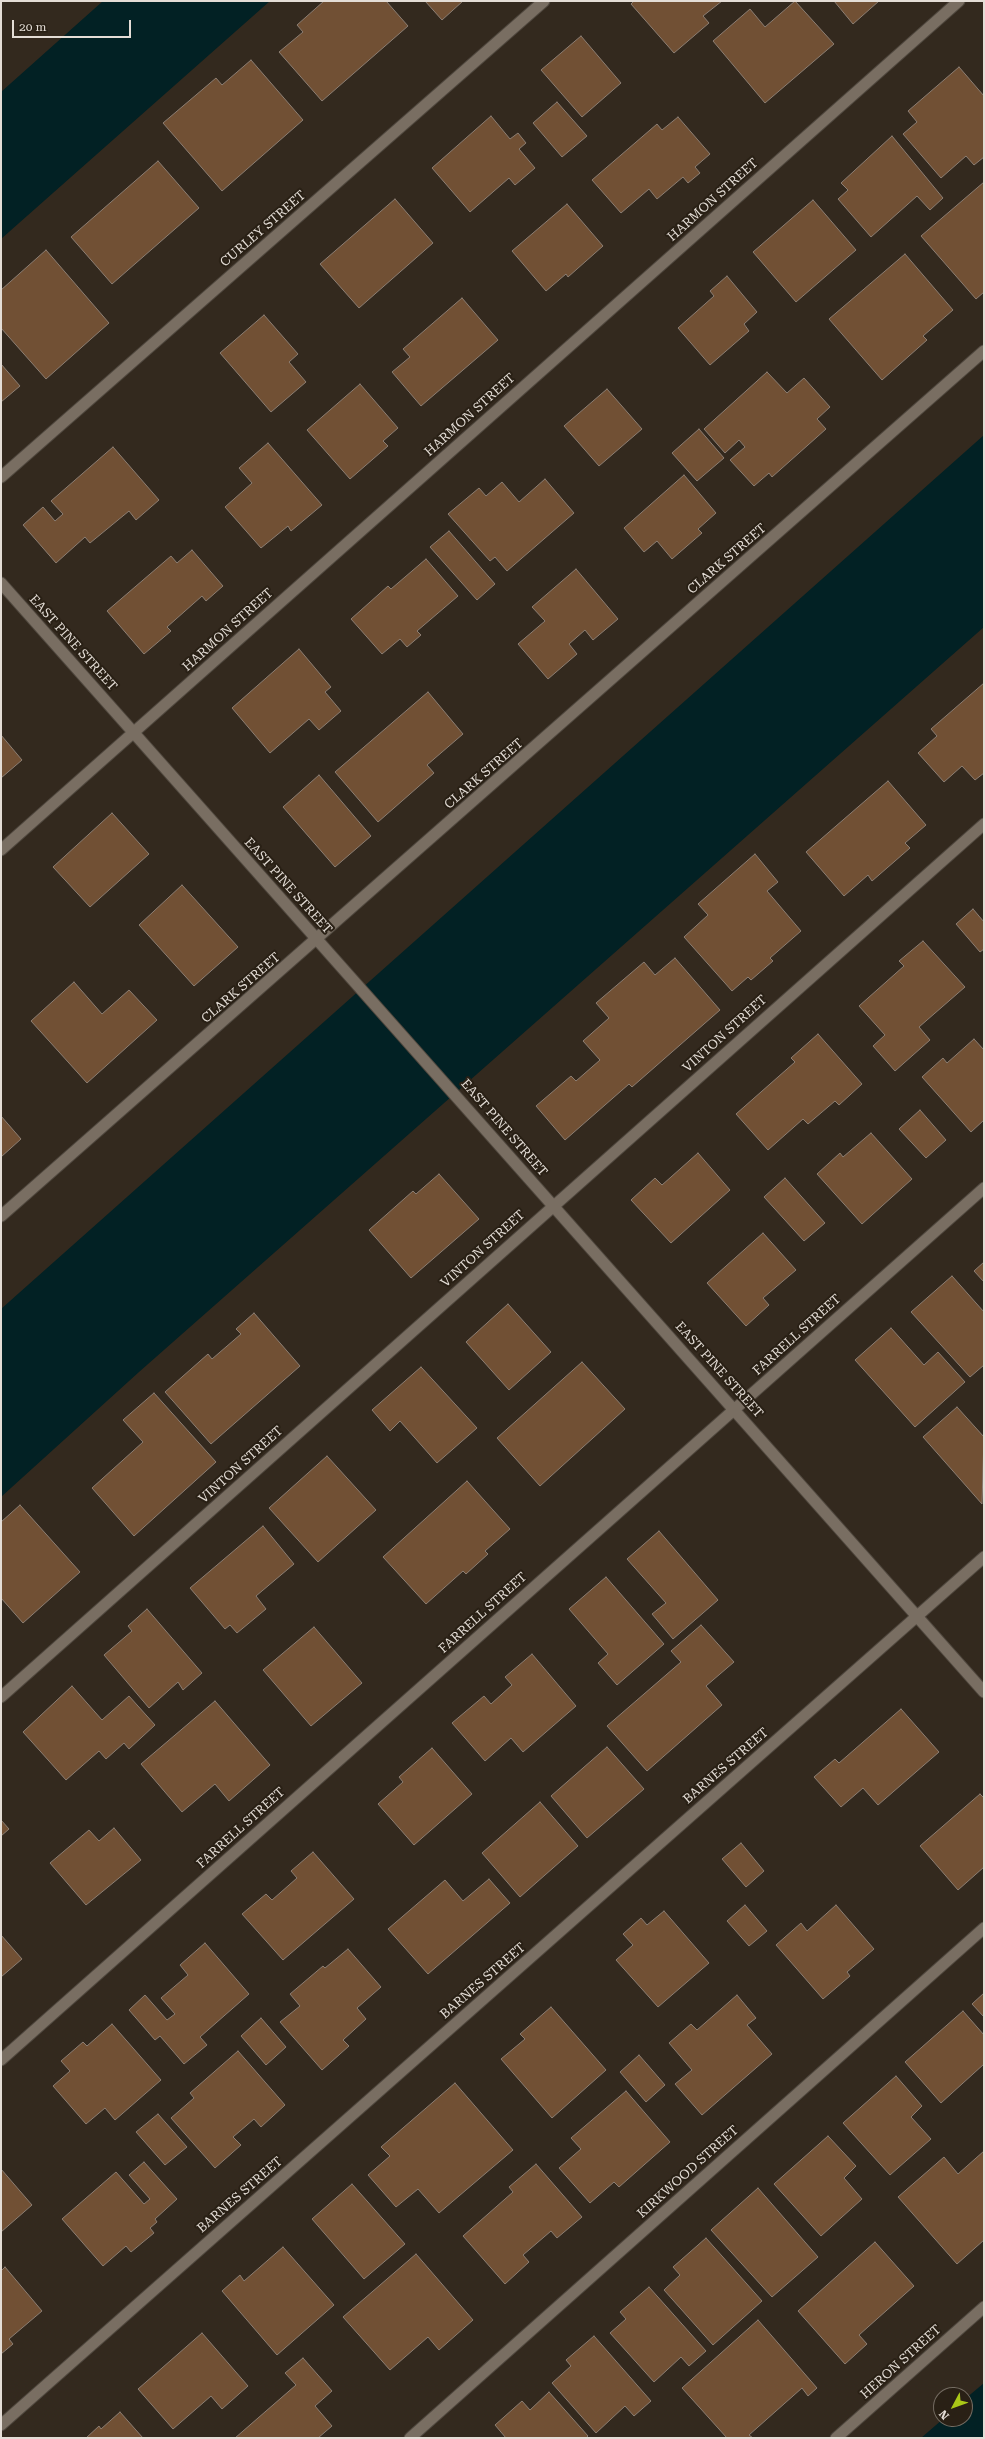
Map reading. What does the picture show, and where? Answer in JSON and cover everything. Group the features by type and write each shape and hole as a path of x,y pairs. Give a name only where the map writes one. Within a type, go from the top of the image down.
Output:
{"street":[{"name":"CURLEY STREET","path":"1,477 544,1"},
{"name":"HARMON STREET","path":"1,850 959,1"},
{"name":"CLARK STREET","path":"1,1216 984,351"},
{"name":"EAST PINE STREET","path":"1,583 316,940 345,969 984,1692"},
{"name":"VINTON STREET","path":"1,1697 984,824"},
{"name":"FARRELL STREET","path":"1,2060 984,1188"},
{"name":"BARNES STREET","path":"1,2426 984,1557"},
{"name":"KIRKWOOD STREET","path":"410,2438 984,1928"},
{"name":"HERON STREET","path":"836,2438 984,2307"}],"water":[{"path":"103,1 270,1 1,239 1,92"},
{"path":"984,435 984,627 139,1372 1,1497 1,1309"},
{"path":"984,2383 984,2438 921,2438 934,2427 973,2427 973,2392"}],"building":[{"path":"324,1 386,1 408,26 322,101 279,52 303,32 297,25"},
{"path":"425,1 463,1 442,20"},
{"path":"634,1 722,1 703,16 709,23 674,53 631,4"},
{"path":"795,1 834,44 765,103 713,41 750,9 765,27"},
{"path":"834,1 879,1 853,24"},
{"path":"581,36 621,83 582,117 541,70"},
{"path":"251,60 303,120 222,191 163,123 216,78 222,85"},
{"path":"959,67 984,96 984,157 974,165 966,156 941,178 903,134 917,122 908,111"},
{"path":"557,102 587,136 562,157 533,123"},
{"path":"491,116 510,139 518,133 526,143 519,149 535,168 515,185 509,178 470,212 432,168"},
{"path":"678,117 710,154 695,167 700,173 688,183 683,177 657,199 649,189 621,213 592,180 657,124 662,130"},
{"path":"892,136 943,198 930,210 917,196 871,237 838,199 848,190 841,183"},
{"path":"158,161 199,208 112,284 71,237"},
{"path":"984,182 984,292 976,299 921,236"},
{"path":"395,199 433,243 359,308 320,264"},
{"path":"813,200 856,250 796,302 753,252"},
{"path":"567,204 603,246 568,277 566,274 546,291 512,251"},
{"path":"46,250 109,323 46,379 1,328 1,290"},
{"path":"905,254 953,310 923,336 927,340 882,380 829,319"},
{"path":"727,276 757,312 744,324 749,331 710,365 678,328 714,296 710,291"},
{"path":"462,298 498,340 421,406 392,372 410,357 403,349"},
{"path":"264,315 298,354 289,362 306,382 271,412 220,353"},
{"path":"1,364 20,386 1,402"},
{"path":"767,372 787,393 804,378 830,407 817,419 826,429 772,477 769,473 754,486 730,460 745,447 739,440 725,453 704,429"},
{"path":"360,384 398,428 383,441 388,446 350,479 307,430"},
{"path":"607,389 642,429 599,466 564,426"},
{"path":"699,429 724,458 697,481 672,453"},
{"path":"268,443 322,505 291,531 288,526 261,548 225,507 252,483 239,468"},
{"path":"113,447 159,500 136,520 129,511 90,543 85,537 56,563 23,525 43,507 55,521 63,514 51,501"},
{"path":"684,475 716,513 698,529 702,533 672,559 657,541 644,552 624,528"},
{"path":"545,479 574,513 507,571 495,557 490,561 448,514 479,488 486,496 502,482 519,502"},
{"path":"449,531 495,584 477,600 430,547"},
{"path":"192,550 223,586 206,601 202,596 167,627 171,631 144,654 107,611 171,556 177,563"},
{"path":"426,559 458,596 417,631 421,635 407,647 400,639 382,654 351,619 388,586 391,589"},
{"path":"576,569 618,619 593,640 585,630 569,644 577,654 548,679 518,644 545,621 532,607"},
{"path":"299,649 331,687 325,692 341,711 319,730 309,719 270,753 232,708"},
{"path":"984,683 984,773 975,780 962,766 944,782 918,753 937,736 931,729"},
{"path":"428,692 463,734 427,765 434,773 378,822 335,772"},
{"path":"1,735 22,760 1,778"},
{"path":"319,775 371,836 335,867 283,807"},
{"path":"888,781 926,825 905,843 910,848 872,881 868,875 844,896 806,852"},
{"path":"112,813 149,854 90,907 53,867"},
{"path":"755,854 778,882 767,891 801,931 770,958 773,961 751,980 748,977 732,991 684,937 708,915 698,904"},
{"path":"182,885 238,947 194,986 139,925"},
{"path":"973,909 984,922 984,949 980,952 956,924"},
{"path":"923,941 965,987 919,1027 930,1040 895,1071 873,1046 885,1035 859,1006 904,966 899,961"},
{"path":"675,958 720,1010 632,1087 629,1084 565,1140 536,1106 571,1076 576,1081 600,1060 583,1041 609,1018 596,1003 644,962 655,975"},
{"path":"74,982 102,1014 129,990 157,1020 87,1083 31,1021"},
{"path":"818,1034 862,1084 839,1105 835,1101 808,1124 803,1119 768,1150 736,1114 795,1062 791,1058"},
{"path":"974,1039 984,1050 984,1120 971,1132 922,1077 943,1058 947,1063"},
{"path":"920,1110 946,1140 926,1158 899,1129"},
{"path":"1,1116 21,1139 1,1157"},
{"path":"871,1133 912,1179 862,1224 817,1174 840,1153 843,1157"},
{"path":"698,1153 730,1190 671,1243 631,1200 655,1178 662,1185"},
{"path":"439,1174 479,1219 411,1278 369,1230 413,1191 416,1194"},
{"path":"785,1178 825,1223 804,1241 764,1197"},
{"path":"763,1233 796,1270 763,1298 769,1305 746,1326 707,1283"},
{"path":"984,1262 984,1282 974,1271"},
{"path":"952,1276 984,1312 984,1365 970,1377 911,1312"},
{"path":"508,1304 551,1352 509,1390 466,1342"},
{"path":"254,1313 300,1366 211,1444 165,1392 208,1354 212,1359 241,1334 236,1329"},
{"path":"891,1328 924,1365 938,1352 965,1382 915,1427 855,1360"},
{"path":"582,1362 625,1409 540,1486 497,1438"},
{"path":"421,1367 477,1428 437,1463 400,1421 390,1431 372,1410"},
{"path":"154,1393 216,1462 134,1536 92,1488 143,1442 123,1420"},
{"path":"957,1407 984,1437 982,1504 923,1437"},
{"path":"327,1456 376,1510 318,1562 269,1508"},
{"path":"467,1481 510,1529 485,1551 488,1554 466,1574 463,1571 426,1604 383,1557"},
{"path":"20,1505 80,1572 23,1623 1,1598 1,1522"},
{"path":"263,1526 294,1564 256,1596 266,1609 237,1633 230,1625 225,1629 190,1588"},
{"path":"659,1531 718,1600 673,1639 652,1614 666,1603 627,1559"},
{"path":"606,1577 664,1644 617,1685 598,1663 608,1654 569,1609"},
{"path":"147,1609 202,1673 183,1690 178,1682 149,1708 104,1655 132,1631 128,1626"},
{"path":"701,1625 734,1662 706,1686 722,1705 647,1771 607,1726 681,1662 671,1651"},
{"path":"314,1627 362,1683 311,1726 263,1670"},
{"path":"532,1654 576,1706 523,1752 511,1738 485,1761 452,1723 484,1696 491,1704 512,1685 505,1677"},
{"path":"72,1686 102,1720 129,1696 155,1725 129,1749 124,1743 106,1759 99,1751 66,1780 23,1732"},
{"path":"215,1701 270,1765 229,1801 215,1784 182,1812 141,1764"},
{"path":"901,1709 939,1752 878,1805 863,1788 841,1807 814,1777 835,1759 839,1763"},
{"path":"607,1747 644,1789 587,1838 551,1796"},
{"path":"432,1748 472,1794 414,1845 378,1804 403,1782 399,1777"},
{"path":"980,1794 984,1798 984,1867 958,1890 920,1846"},
{"path":"540,1802 578,1846 520,1897 482,1853"},
{"path":"1,1820 9,1829 1,1836"},
{"path":"114,1828 141,1860 86,1905 50,1863 89,1830 99,1841"},
{"path":"741,1843 764,1871 746,1887 722,1859"},
{"path":"313,1852 354,1899 283,1960 242,1914 266,1894 272,1900 297,1878 291,1871"},
{"path":"489,1879 510,1903 428,1974 388,1929 445,1880 463,1901"},
{"path":"745,1905 767,1931 749,1946 727,1921"},
{"path":"836,1905 874,1949 847,1972 850,1976 823,1999 776,1945 801,1923 807,1931"},
{"path":"664,1911 709,1963 658,2007 616,1960 633,1945 623,1934 641,1918 647,1925"},
{"path":"1,1935 22,1959 1,1977"},
{"path":"205,1943 249,1994 200,2037 207,2045 184,2064 160,2036 155,2040 129,2010 145,1995 167,2020 175,2014 161,1998 188,1975 180,1965"},
{"path":"348,1949 381,1987 357,2008 366,2019 343,2040 349,2046 322,2070 280,2022 300,2006 290,1994 323,1966 325,1968"},
{"path":"984,1993 984,2017 972,2004"},
{"path":"737,1995 756,2018 747,2025 772,2054 702,2115 675,2084 692,2070 669,2043 691,2024 697,2030"},
{"path":"551,2007 606,2070 552,2118 501,2059 525,2039 520,2034"},
{"path":"963,2011 984,2035 984,2064 941,2103 905,2062"},
{"path":"261,2018 286,2047 266,2065 241,2036"},
{"path":"112,2024 161,2080 115,2120 105,2108 86,2124 53,2086 70,2071 61,2061 83,2042 87,2046"},
{"path":"238,2051 285,2105 261,2127 254,2119 233,2137 241,2145 215,2168 171,2118 194,2098 190,2093"},
{"path":"639,2055 665,2085 646,2102 620,2072"},
{"path":"896,2076 922,2106 911,2117 931,2139 890,2175 843,2123"},
{"path":"455,2083 513,2150 439,2213 418,2189 396,2207 368,2175 390,2156 381,2147"},
{"path":"626,2091 670,2142 619,2187 614,2182 590,2203 559,2168 581,2149 571,2138"},
{"path":"158,2114 187,2147 165,2165 136,2132"},
{"path":"828,2136 856,2166 844,2178 862,2199 821,2236 774,2184"},
{"path":"984,2151 984,2240 957,2264 898,2197 944,2157 958,2174"},
{"path":"144,2162 177,2199 155,2219 157,2222 150,2228 154,2233 131,2252 126,2246 103,2266 62,2219 116,2172 144,2204 150,2199 129,2175"},
{"path":"536,2164 582,2217 557,2238 551,2231 523,2255 529,2262 505,2284 463,2236 513,2192 509,2187"},
{"path":"1,2169 32,2205 1,2232"},
{"path":"352,2184 405,2244 364,2279 312,2219"},
{"path":"758,2188 818,2257 772,2297 711,2230"},
{"path":"706,2238 762,2301 713,2345 664,2290 680,2275 673,2267"},
{"path":"875,2242 914,2286 859,2335 867,2344 845,2364 798,2311"},
{"path":"283,2247 334,2305 277,2355 222,2291 240,2275 244,2281"},
{"path":"416,2254 473,2320 439,2350 428,2337 390,2370 343,2317"},
{"path":"5,2267 42,2311 9,2339 13,2344 1,2354 1,2271"},
{"path":"649,2287 706,2351 689,2366 681,2357 654,2382 610,2333 626,2319 620,2312"},
{"path":"758,2320 817,2388 808,2396 802,2388 749,2435 753,2438 727,2438 682,2388"},
{"path":"202,2333 248,2386 222,2409 211,2396 173,2429 138,2389"},
{"path":"594,2336 651,2401 634,2416 625,2406 596,2433 552,2383 571,2366 566,2360"},
{"path":"303,2358 332,2391 315,2406 332,2426 318,2438 235,2438 296,2385 285,2373"},
{"path":"549,2392 588,2436 586,2438 506,2438 495,2425 522,2401 530,2410"},
{"path":"120,2412 143,2438 86,2438 99,2426 101,2429"}]}
